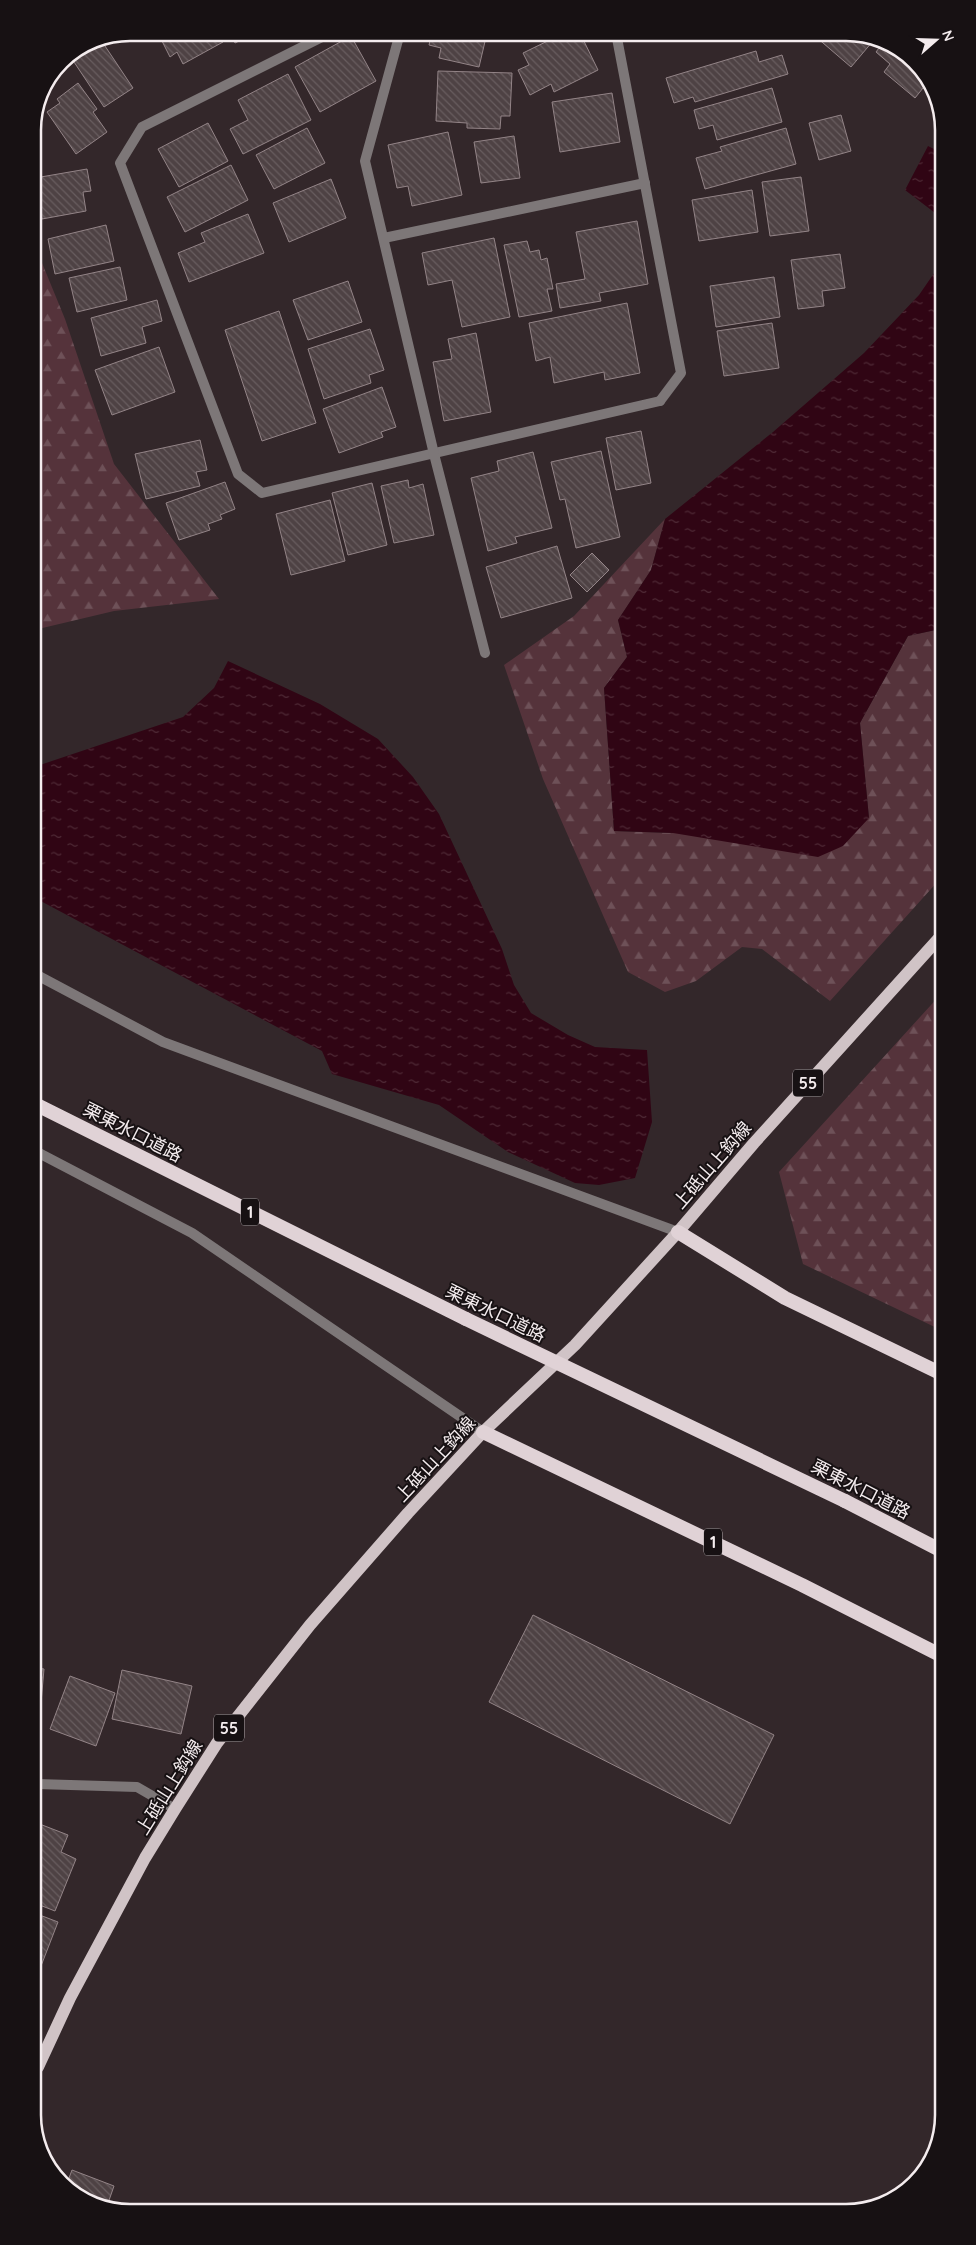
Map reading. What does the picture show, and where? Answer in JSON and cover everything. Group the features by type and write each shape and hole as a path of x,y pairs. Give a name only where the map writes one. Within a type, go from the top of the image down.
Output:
{"highway":[{"name":"栗東水口道路","path":"41,1107 466,1319 845,1501 935,1547"},
{"path":"678,1232 785,1298 935,1371"},
{"name":"1","path":"483,1432 802,1585 935,1652"}],"main road":[{"name":"上砥山上鈎線","path":"41,2061 70,1998 146,1858 175,1809 217,1743 310,1625 408,1513 483,1432 575,1344 678,1232 754,1142 935,943"}],"street":[{"path":"314,41 142,128 120,163 181,318 238,474 262,492 660,401 681,373 618,41"},
{"path":"398,41 366,161 434,454 485,653"},
{"path":"384,238 645,183"},
{"path":"41,977 163,1042 678,1232"},
{"path":"41,1154 192,1233 483,1432"},
{"path":"41,1784 137,1787 175,1809"}],"green space":[{"path":"41,260 65,319 114,464 219,599 114,611 41,628"},
{"path":"665,519 651,570 618,620 627,657 604,688 614,831 673,833 869,818 860,723 908,636 935,630 935,885 830,1001 762,949 742,947 696,981 665,992 628,972 543,779 504,665 574,616"},
{"path":"935,1001 935,1327 803,1264 779,1172"}],"water":[{"path":"928,146 935,150 935,213 905,190"},
{"path":"935,272 935,630 908,636 860,723 869,818 843,846 818,857 673,833 614,831 604,688 627,657 618,620 651,570 665,519 773,432 864,353 919,295"},
{"path":"228,661 320,704 378,739 413,777 439,814 502,949 514,985 531,1013 568,1035 595,1047 647,1050 652,1122 635,1178 599,1185 575,1183 508,1152 439,1105 332,1074 322,1051 41,901 41,765 183,717 214,688"}],"building":[{"path":"162,41 223,42 183,64 177,52 170,57"},
{"path":"342,41 354,41 376,81 320,112 295,67"},
{"path":"430,41 485,41 479,67 439,58 441,48 429,45"},
{"path":"548,41 584,41 598,70 554,92 551,84 530,95 518,70 529,65 523,53"},
{"path":"821,41 851,41 870,45 851,67"},
{"path":"105,45 133,88 104,107 74,62 91,50"},
{"path":"879,48 895,56 909,67 916,76 924,87 915,98 884,72 890,64 876,52"},
{"path":"756,51 759,62 782,55 788,74 695,102 693,97 674,103 666,78"},
{"path":"438,71 512,73 510,116 501,116 500,129 467,128 467,123 436,121"},
{"path":"288,74 311,120 243,154 230,129 248,120 238,100"},
{"path":"78,83 97,109 93,112 107,132 76,154 47,112 60,103 57,99"},
{"path":"772,88 782,122 717,140 713,125 699,129 694,110"},
{"path":"612,93 620,142 560,152 552,102"},
{"path":"841,115 851,151 819,160 809,123"},
{"path":"208,123 228,161 179,187 158,149"},
{"path":"307,128 325,163 274,189 256,155"},
{"path":"786,128 796,164 705,189 696,158 722,151 720,147"},
{"path":"448,132 462,195 412,206 408,186 397,188 388,145"},
{"path":"514,136 520,178 481,183 474,142"},
{"path":"231,165 248,200 185,232 167,197"},
{"path":"87,169 91,191 83,192 86,211 42,219 41,177"},
{"path":"801,177 809,231 770,236 762,182"},
{"path":"331,179 346,218 289,242 273,203"},
{"path":"752,190 758,232 699,241 692,200"},
{"path":"248,214 264,253 189,282 178,253 205,242 201,233"},
{"path":"637,221 648,284 599,293 601,301 560,308 556,284 585,279 576,232"},
{"path":"106,225 114,261 55,274 48,239"},
{"path":"494,238 510,317 462,327 452,280 428,285 422,253"},
{"path":"527,241 530,252 539,250 541,260 547,258 553,289 547,289 552,311 519,317 504,245"},
{"path":"840,254 845,288 822,291 824,306 798,309 791,260"},
{"path":"120,267 127,300 77,312 69,278"},
{"path":"774,277 780,317 716,327 710,286"},
{"path":"348,281 362,322 308,340 293,300"},
{"path":"157,300 162,321 142,327 146,343 101,356 91,318"},
{"path":"627,303 640,373 605,380 604,372 554,383 550,357 536,361 529,323"},
{"path":"279,311 316,423 262,441 225,330"},
{"path":"772,323 779,368 724,376 717,331"},
{"path":"370,329 384,370 369,375 371,383 324,399 308,349"},
{"path":"476,333 491,412 444,421 433,362 452,359 448,339"},
{"path":"159,347 175,392 112,415 95,370"},
{"path":"382,387 396,427 381,432 383,437 339,453 323,409"},
{"path":"641,431 651,483 616,490 606,438"},
{"path":"200,440 207,470 196,472 200,486 146,499 135,454"},
{"path":"601,451 620,537 576,548 565,499 560,500 551,462"},
{"path":"533,452 552,528 515,537 517,543 488,551 471,478 499,471 497,461"},
{"path":"408,480 409,488 423,484 434,535 394,543 381,486"},
{"path":"225,482 235,509 220,515 222,519 208,524 210,530 179,540 166,503"},
{"path":"372,483 387,545 348,555 332,493"},
{"path":"330,500 345,561 291,575 276,514"},
{"path":"557,546 572,598 501,618 486,567"},
{"path":"592,553 609,570 587,592 570,575"},
{"path":"533,1615 774,1735 730,1824 489,1702"},
{"path":"41,1669 44,1669 41,1703"},
{"path":"122,1670 192,1686 181,1734 112,1719"},
{"path":"70,1676 115,1693 96,1746 50,1729"},
{"path":"41,1825 68,1835 61,1852 76,1859 55,1911 41,1906"},
{"path":"41,1916 58,1922 41,1966"},
{"path":"72,2170 114,2186 109,2201 91,2195 69,2179"}]}
